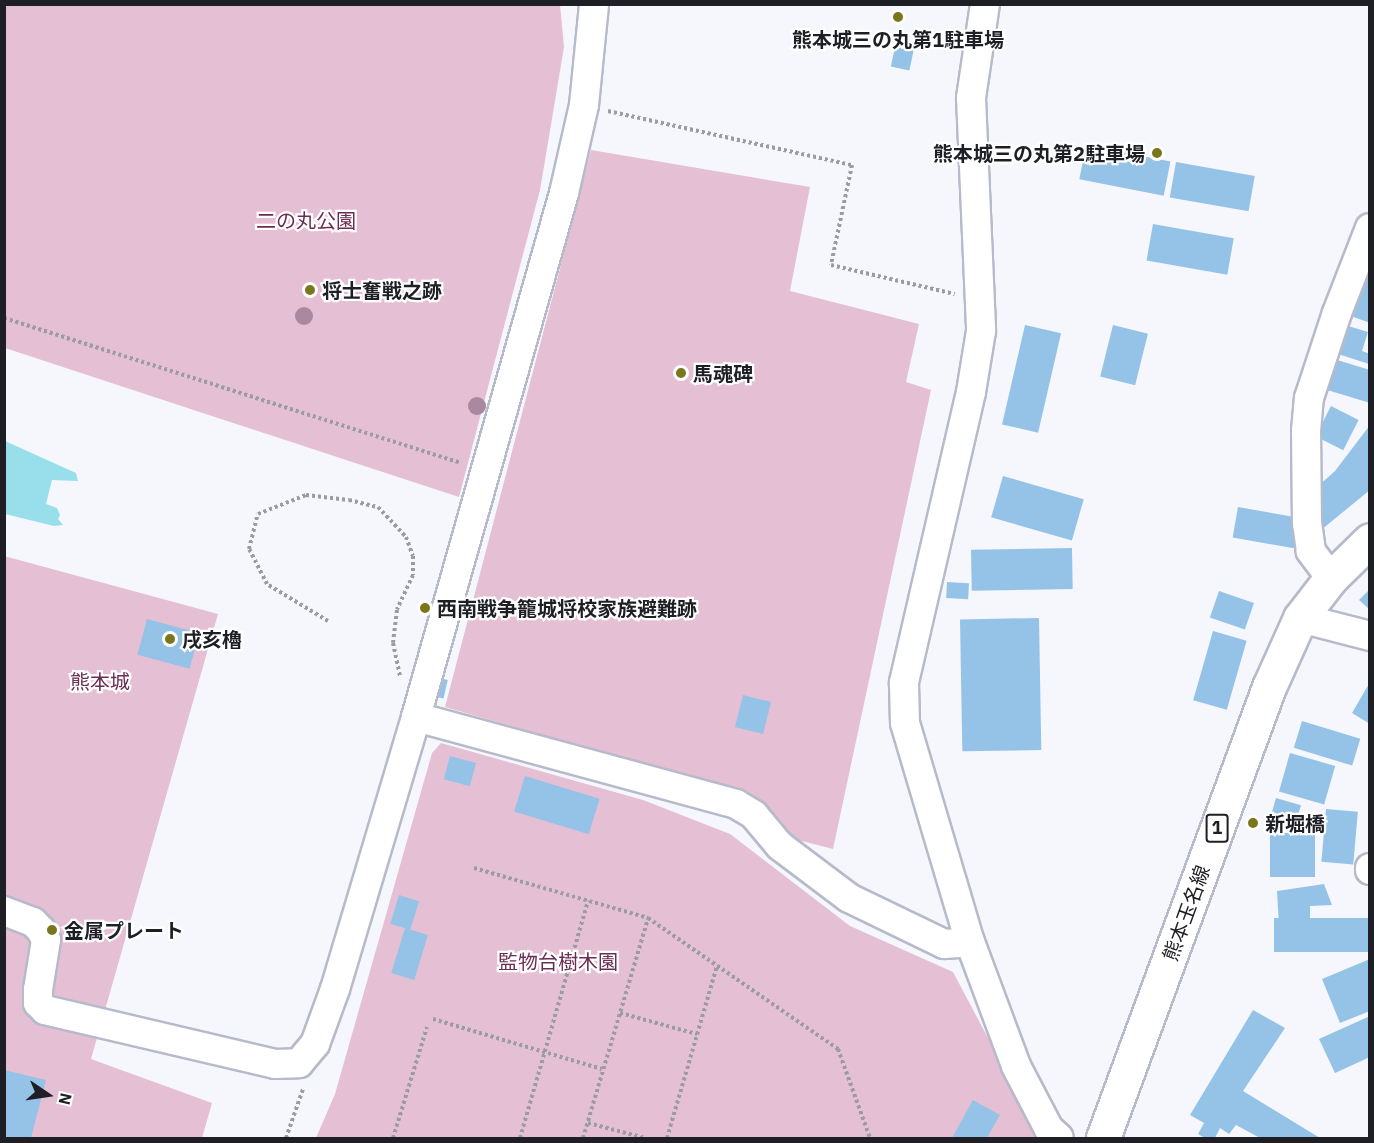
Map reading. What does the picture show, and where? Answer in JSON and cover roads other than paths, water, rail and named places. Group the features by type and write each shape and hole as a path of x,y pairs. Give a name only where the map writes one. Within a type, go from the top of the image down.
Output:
{"main road":[{"name":"熊本玉名線","path":"1103,1138 1269,687 1300,618 1331,578 1370,540"}],"street":[{"path":"4,910 33,922 41,930 46,940 38,1002 45,1010 275,1064 299,1062 315,1044 335,989 419,706 564,192 584,105 594,4"},
{"path":"985,4 971,98 981,331 971,392 904,683 908,735 970,942 1016,1066 1054,1134"},
{"path":"1331,578 1311,551 1307,524 1306,431 1309,398 1337,313 1370,228"},
{"path":"1300,618 1370,636"},
{"path":"419,706 736,804 754,816 780,846 849,898 944,944 970,942"}],"water":[{"path":"5,441 76,473 78,481 52,480 46,504 57,508 60,515 58,519 63,525 54,526 5,514"}],"place":[{"name":"熊本城三の丸第1駐車場","path":"898,17"},
{"name":"熊本城三の丸第2駐車場","path":"1157,153"},
{"name":"将士奮戦之跡","path":"310,290"},
{"name":"馬魂碑","path":"681,373"},
{"name":"西南戦争籠城将校家族避難跡","path":"425,608"},
{"name":"戌亥櫓","path":"170,639"},
{"name":"新堀橋","path":"1253,823"},
{"name":"金属プレート","path":"52,930"}],"park label":[{"name":"二の丸公園","path":"306,220"},
{"name":"熊本城","path":"100,681"},
{"name":"監物台樹木園","path":"558,961"}]}
